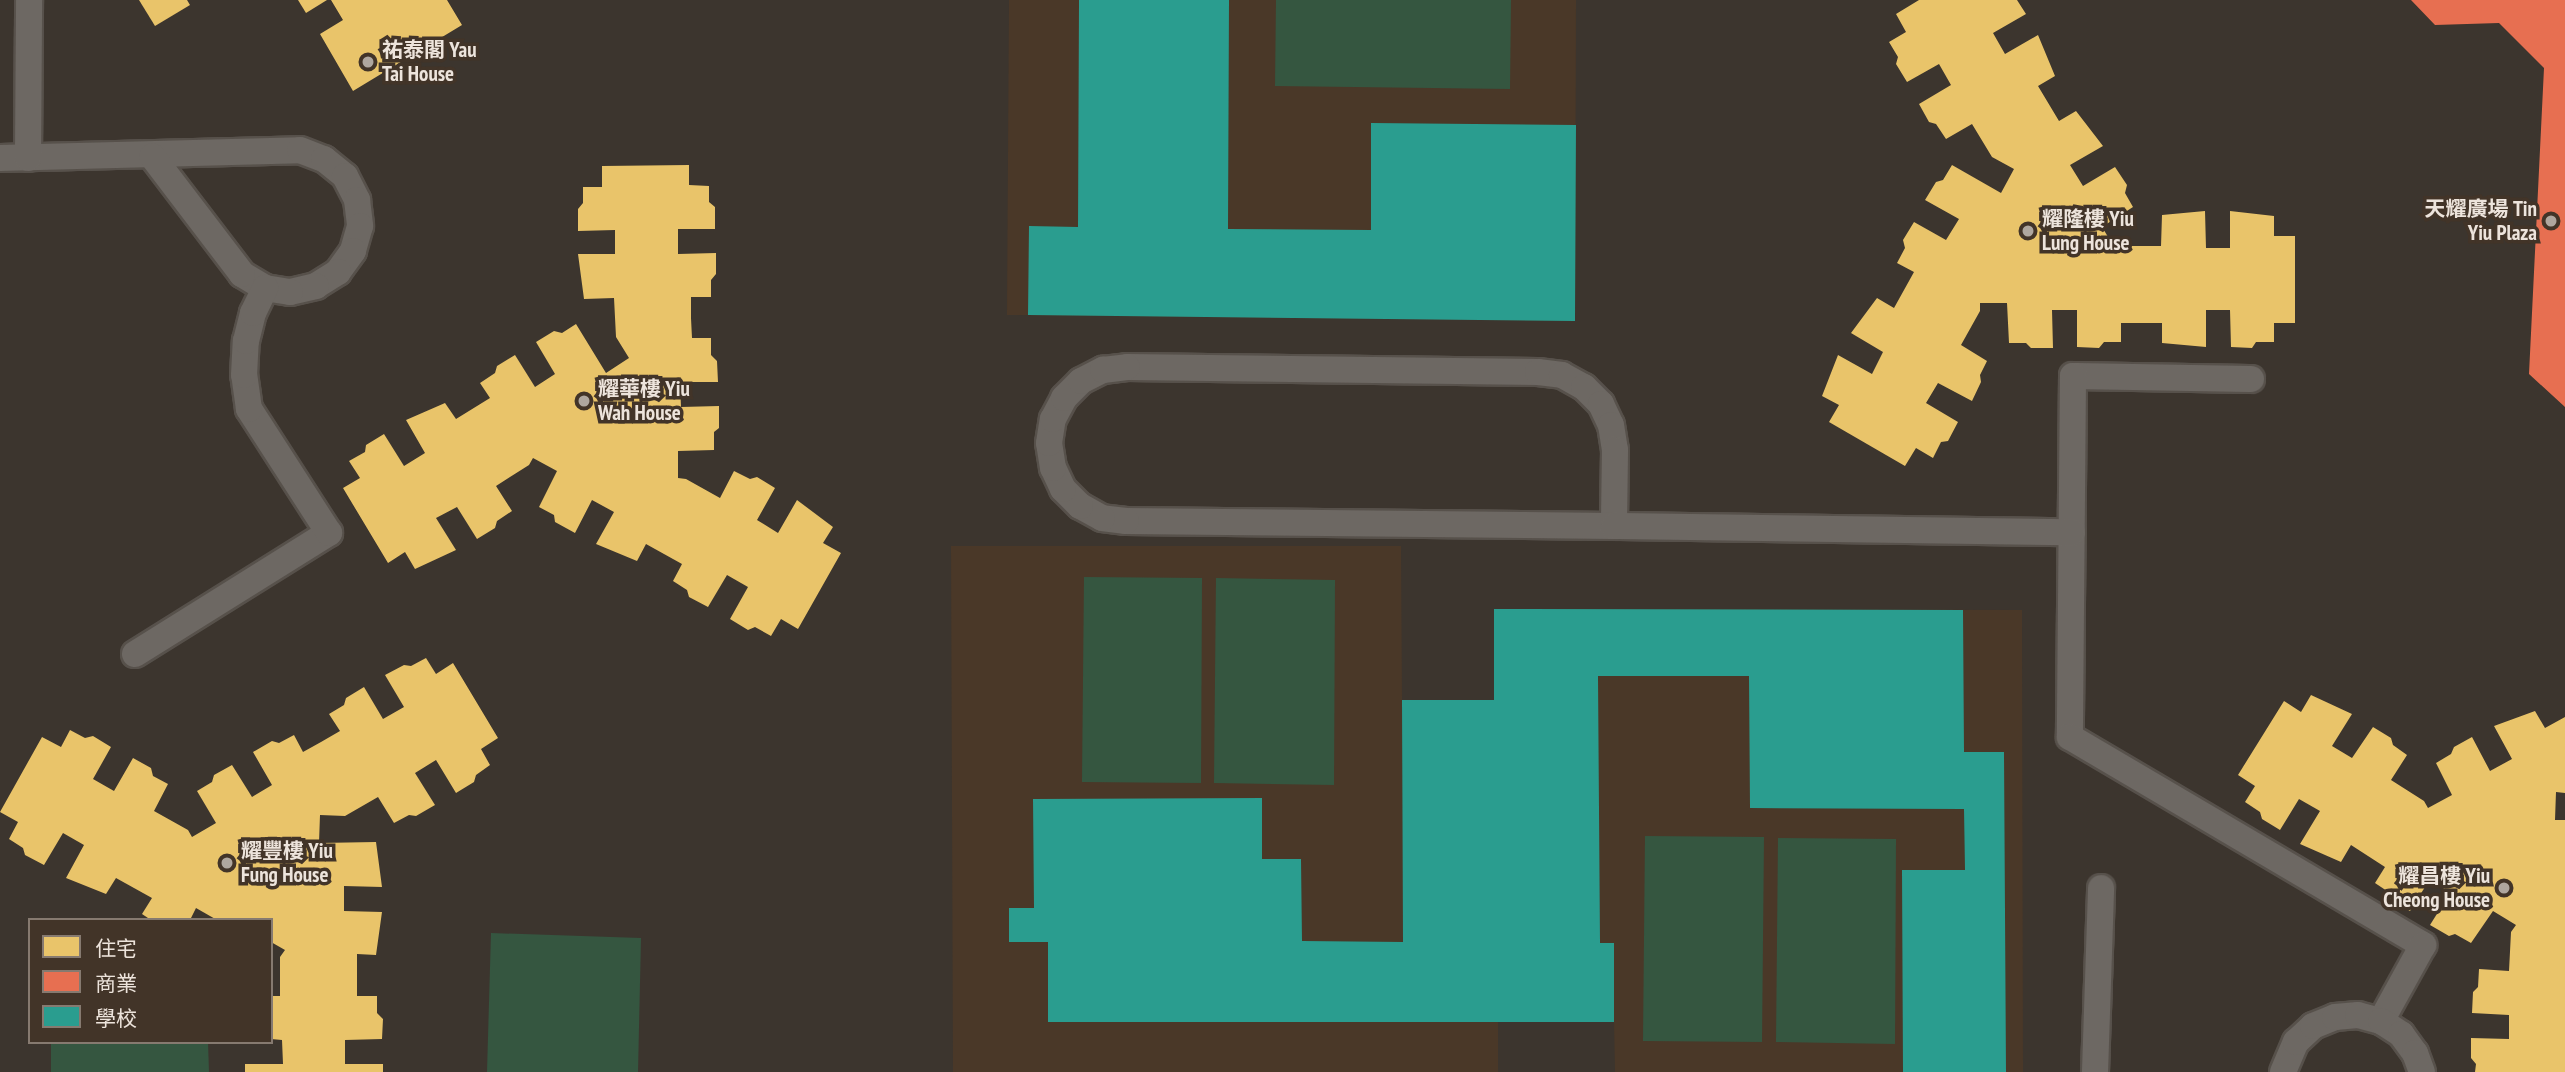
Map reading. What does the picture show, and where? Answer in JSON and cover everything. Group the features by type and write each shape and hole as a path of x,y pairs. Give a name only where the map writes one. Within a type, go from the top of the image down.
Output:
{"lane":[{"path":"28,158 29,0"},
{"path":"0,158 300,150 324,159 345,176 356,200 360,226 353,251 338,272 316,286 290,292 265,288 242,274 152,156"},
{"path":"135,654 329,533 249,409 244,375 246,341 253,313 265,288"},
{"path":"1614,526 1615,450 1611,425 1601,404 1584,387 1562,375 1538,372 1127,367 1103,370 1081,381 1064,398 1053,419 1049,443 1052,468 1063,489 1080,506 1102,518 1126,521 2072,532"},
{"path":"2251,379 2073,376 2070,737 2423,945 2381,1021"},
{"path":"2095,1072 2101,888"},
{"path":"2283,1072 2296,1042 2313,1026 2335,1017 2358,1015 2381,1021 2401,1034 2415,1053 2422,1072"}],"shaded area":[{"path":"1009,0 1576,0 1575,321 1007,315"},
{"path":"951,546 1401,546 1402,700 1494,700 1494,609 2022,610 2023,1072 1615,1072 1614,1022 1498,1022 1498,1072 953,1072"}],"green space":[{"path":"1276,0 1511,0 1510,89 1275,86"},
{"path":"1084,577 1202,578 1201,783 1082,782"},
{"path":"1216,578 1335,580 1334,785 1214,783"},
{"path":"1645,836 1764,837 1762,1042 1643,1041"},
{"path":"1778,838 1896,839 1895,1044 1776,1042"},
{"path":"491,933 641,938 638,1072 487,1072"},
{"path":"51,1044 208,1044 209,1072 51,1072"}],"building: 住宅":[{"path":"139,0 187,0 190,5 155,26"},
{"path":"298,0 327,0 306,13"},
{"name":"祐泰閣 Yau Tai House","path":"331,0 447,0 462,25 353,91 320,34 343,20"},
{"name":"耀隆樓 Yiu Lung House","path":"1919,0 2017,0 2026,14 1993,33 2005,54 2038,35 2055,76 2038,86 2059,121 2076,111 2103,146 2070,165 2083,186 2115,167 2127,185 2125,193 2133,207 2102,227 2116,250 2123,246 2161,246 2162,215 2205,211 2206,248 2230,248 2230,211 2274,216 2274,236 2295,236 2295,323 2274,323 2274,342 2256,342 2252,348 2231,347 2230,310 2206,310 2206,347 2162,343 2162,323 2121,323 2121,342 2104,342 2099,348 2077,347 2077,310 2052,310 2053,348 2031,348 2026,343 2009,343 2007,303 1980,303 1980,311 1961,345 1987,361 1980,375 1981,382 1972,401 1938,383 1926,403 1958,422 1948,441 1941,442 1933,458 1916,448 1905,466 1829,422 1839,405 1822,396 1838,355 1872,374 1883,352 1851,333 1877,298 1894,308 1914,272 1897,263 1905,248 1903,240 1914,222 1946,240 1959,219 1925,200 1936,182 1943,180 1952,165 2001,193 2014,169 1992,157 1972,124 1946,139 1936,124 1929,122 1919,104 1951,85 1939,64 1907,82 1896,64 1898,57 1889,42 1906,32 1896,14"},
{"name":"耀華樓 Yiu Wah House","path":"689,165 689,185 709,186 709,202 715,207 715,229 678,229 678,254 716,253 716,274 711,280 711,297 691,297 691,318 692,338 711,338 711,355 717,361 718,382 680,382 681,407 719,406 719,428 714,432 714,450 678,451 678,478 686,479 720,498 734,471 750,479 757,477 775,488 757,520 778,533 797,500 833,527 823,543 841,553 798,629 781,619 771,636 755,627 748,630 730,619 748,587 727,575 708,607 689,597 687,590 673,581 682,564 646,544 637,561 596,544 614,512 592,500 575,533 555,522 554,515 539,507 557,471 533,458 529,465 496,486 512,511 497,521 495,528 477,539 457,507 436,518 456,550 415,569 405,552 388,563 343,488 360,478 349,461 365,452 366,445 384,434 404,466 425,453 406,420 445,403 456,419 490,398 480,383 495,373 497,366 515,355 535,387 555,374 536,342 554,331 562,333 576,324 606,373 629,358 616,337 614,298 584,299 578,254 615,254 615,230 578,231 578,209 583,203 583,187 602,187 602,166"},
{"name":"耀豐樓 Yiu Fung House","path":"426,658 436,674 453,663 498,738 481,749 490,765 476,775 474,782 456,793 436,760 415,773 435,805 416,816 409,815 394,823 378,797 345,816 320,815 319,843 376,842 382,887 344,886 344,911 382,912 376,955 357,954 357,996 377,996 377,1013 383,1019 382,1039 345,1040 345,1064 383,1064 383,1072 245,1072 245,1064 283,1064 282,1040 273,1039 273,996 280,996 280,957 285,950 273,943 273,918 214,918 196,908 191,918 148,918 142,914 152,898 116,878 106,894 66,878 84,845 63,833 44,865 25,855 23,848 9,839 18,822 0,812 42,737 61,747 70,730 85,738 93,736 111,747 93,779 114,791 133,758 151,768 153,776 168,784 154,811 188,830 192,837 216,823 197,791 212,782 214,775 232,765 252,797 272,785 253,752 272,741 279,743 294,735 303,752 340,731 329,714 344,705 346,698 364,687 383,719 404,707 385,675 404,665 411,666"},
{"name":"耀昌樓 Yiu Cheong House","path":"2311,695 2352,714 2332,746 2352,758 2373,727 2391,738 2393,745 2407,755 2391,780 2424,801 2428,808 2452,795 2436,763 2451,754 2454,747 2472,737 2490,771 2512,759 2494,726 2535,711 2545,728 2565,717 2565,793 2556,792 2555,820 2565,820 2565,1072 2475,1072 2476,1064 2471,1058 2471,1038 2509,1039 2509,1015 2472,1013 2473,992 2478,987 2479,969 2509,971 2511,932 2516,925 2493,911 2471,943 2455,934 2449,936 2430,925 2450,893 2430,879 2410,911 2391,900 2390,893 2375,883 2385,867 2351,845 2341,862 2300,844 2320,811 2299,799 2280,830 2262,819 2260,812 2245,802 2255,786 2238,775 2284,701 2301,712"}],"building: 商業":[{"name":"天耀廣場 Tin Yiu Plaza","path":"2411,0 2565,0 2565,407 2529,374 2544,68 2499,23 2435,25"}],"building: 學校":[{"path":"1079,0 1229,0 1228,229 1371,230 1371,123 1576,125 1575,321 1028,315 1029,226 1078,227"},
{"path":"1494,609 1963,610 1964,752 2004,752 2006,1072 1903,1072 1902,870 1965,870 1964,809 1750,808 1749,676 1598,676 1600,943 1614,943 1614,1022 1048,1022 1048,942 1009,942 1009,908 1034,908 1033,799 1262,798 1262,859 1301,859 1302,941 1403,942 1402,700 1494,700"}],"place":[{"name":"祐泰閣 Yau Tai House","path":"368,62"},
{"name":"天耀廣場 Tin Yiu Plaza","path":"2551,221"},
{"name":"耀隆樓 Yiu Lung House","path":"2028,231"},
{"name":"耀華樓 Yiu Wah House","path":"584,401"},
{"name":"耀豐樓 Yiu Fung House","path":"227,863"},
{"name":"耀昌樓 Yiu Cheong House","path":"2504,888"}]}
